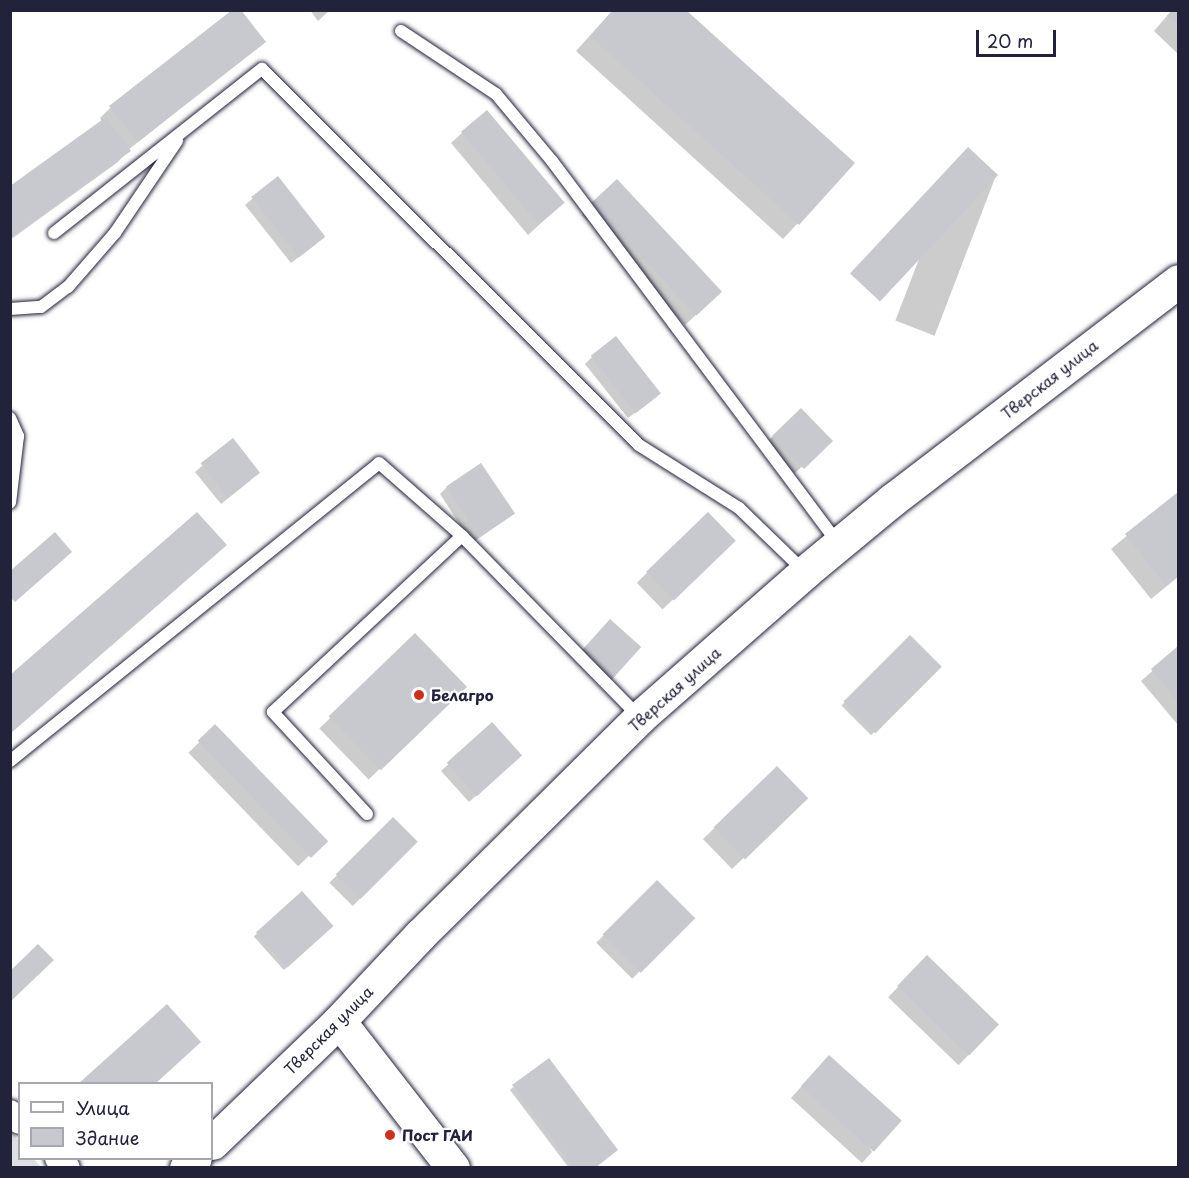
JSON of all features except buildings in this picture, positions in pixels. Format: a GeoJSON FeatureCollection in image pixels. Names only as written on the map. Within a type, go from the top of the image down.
{"type":"FeatureCollection","features":[{"type":"Feature","properties":{"kind":"main road","name":"Тверская улица"},"geometry":{"type":"LineString","coordinates":[[213,1142],[339,1020],[420,935],[639,718],[838,543],[1179,281]]}},
{"type":"Feature","properties":{"kind":"main road"},"geometry":{"type":"LineString","coordinates":[[339,1020],[453,1167]]}},
{"type":"Feature","properties":{"kind":"lane"},"geometry":{"type":"LineString","coordinates":[[401,31],[496,94],[552,161],[838,543]]}},
{"type":"Feature","properties":{"kind":"lane"},"geometry":{"type":"LineString","coordinates":[[54,233],[262,69],[639,445],[739,508],[805,572]]}},
{"type":"Feature","properties":{"kind":"lane"},"geometry":{"type":"LineString","coordinates":[[10,309],[41,307],[68,287],[115,233],[185,130]]}},
{"type":"Feature","properties":{"kind":"lane"},"geometry":{"type":"LineString","coordinates":[[10,418],[18,436],[10,503]]}},
{"type":"Feature","properties":{"kind":"lane"},"geometry":{"type":"LineString","coordinates":[[10,761],[379,463],[462,536],[639,718]]}},
{"type":"Feature","properties":{"kind":"lane"},"geometry":{"type":"LineString","coordinates":[[367,814],[273,712],[462,536]]}},
{"type":"Feature","properties":{"kind":"shaded area"},"geometry":{"type":"Polygon","coordinates":[[[10,1129],[18,1140],[18,1160],[35,1160],[41,1167],[11,1167],[10,1129]]]}},
{"type":"Feature","properties":{"kind":"place","name":"Белагро"},"geometry":{"type":"Point","coordinates":[419,695]}},
{"type":"Feature","properties":{"kind":"place","name":"Пост ГАИ"},"geometry":{"type":"Point","coordinates":[390,1135]}}]}
